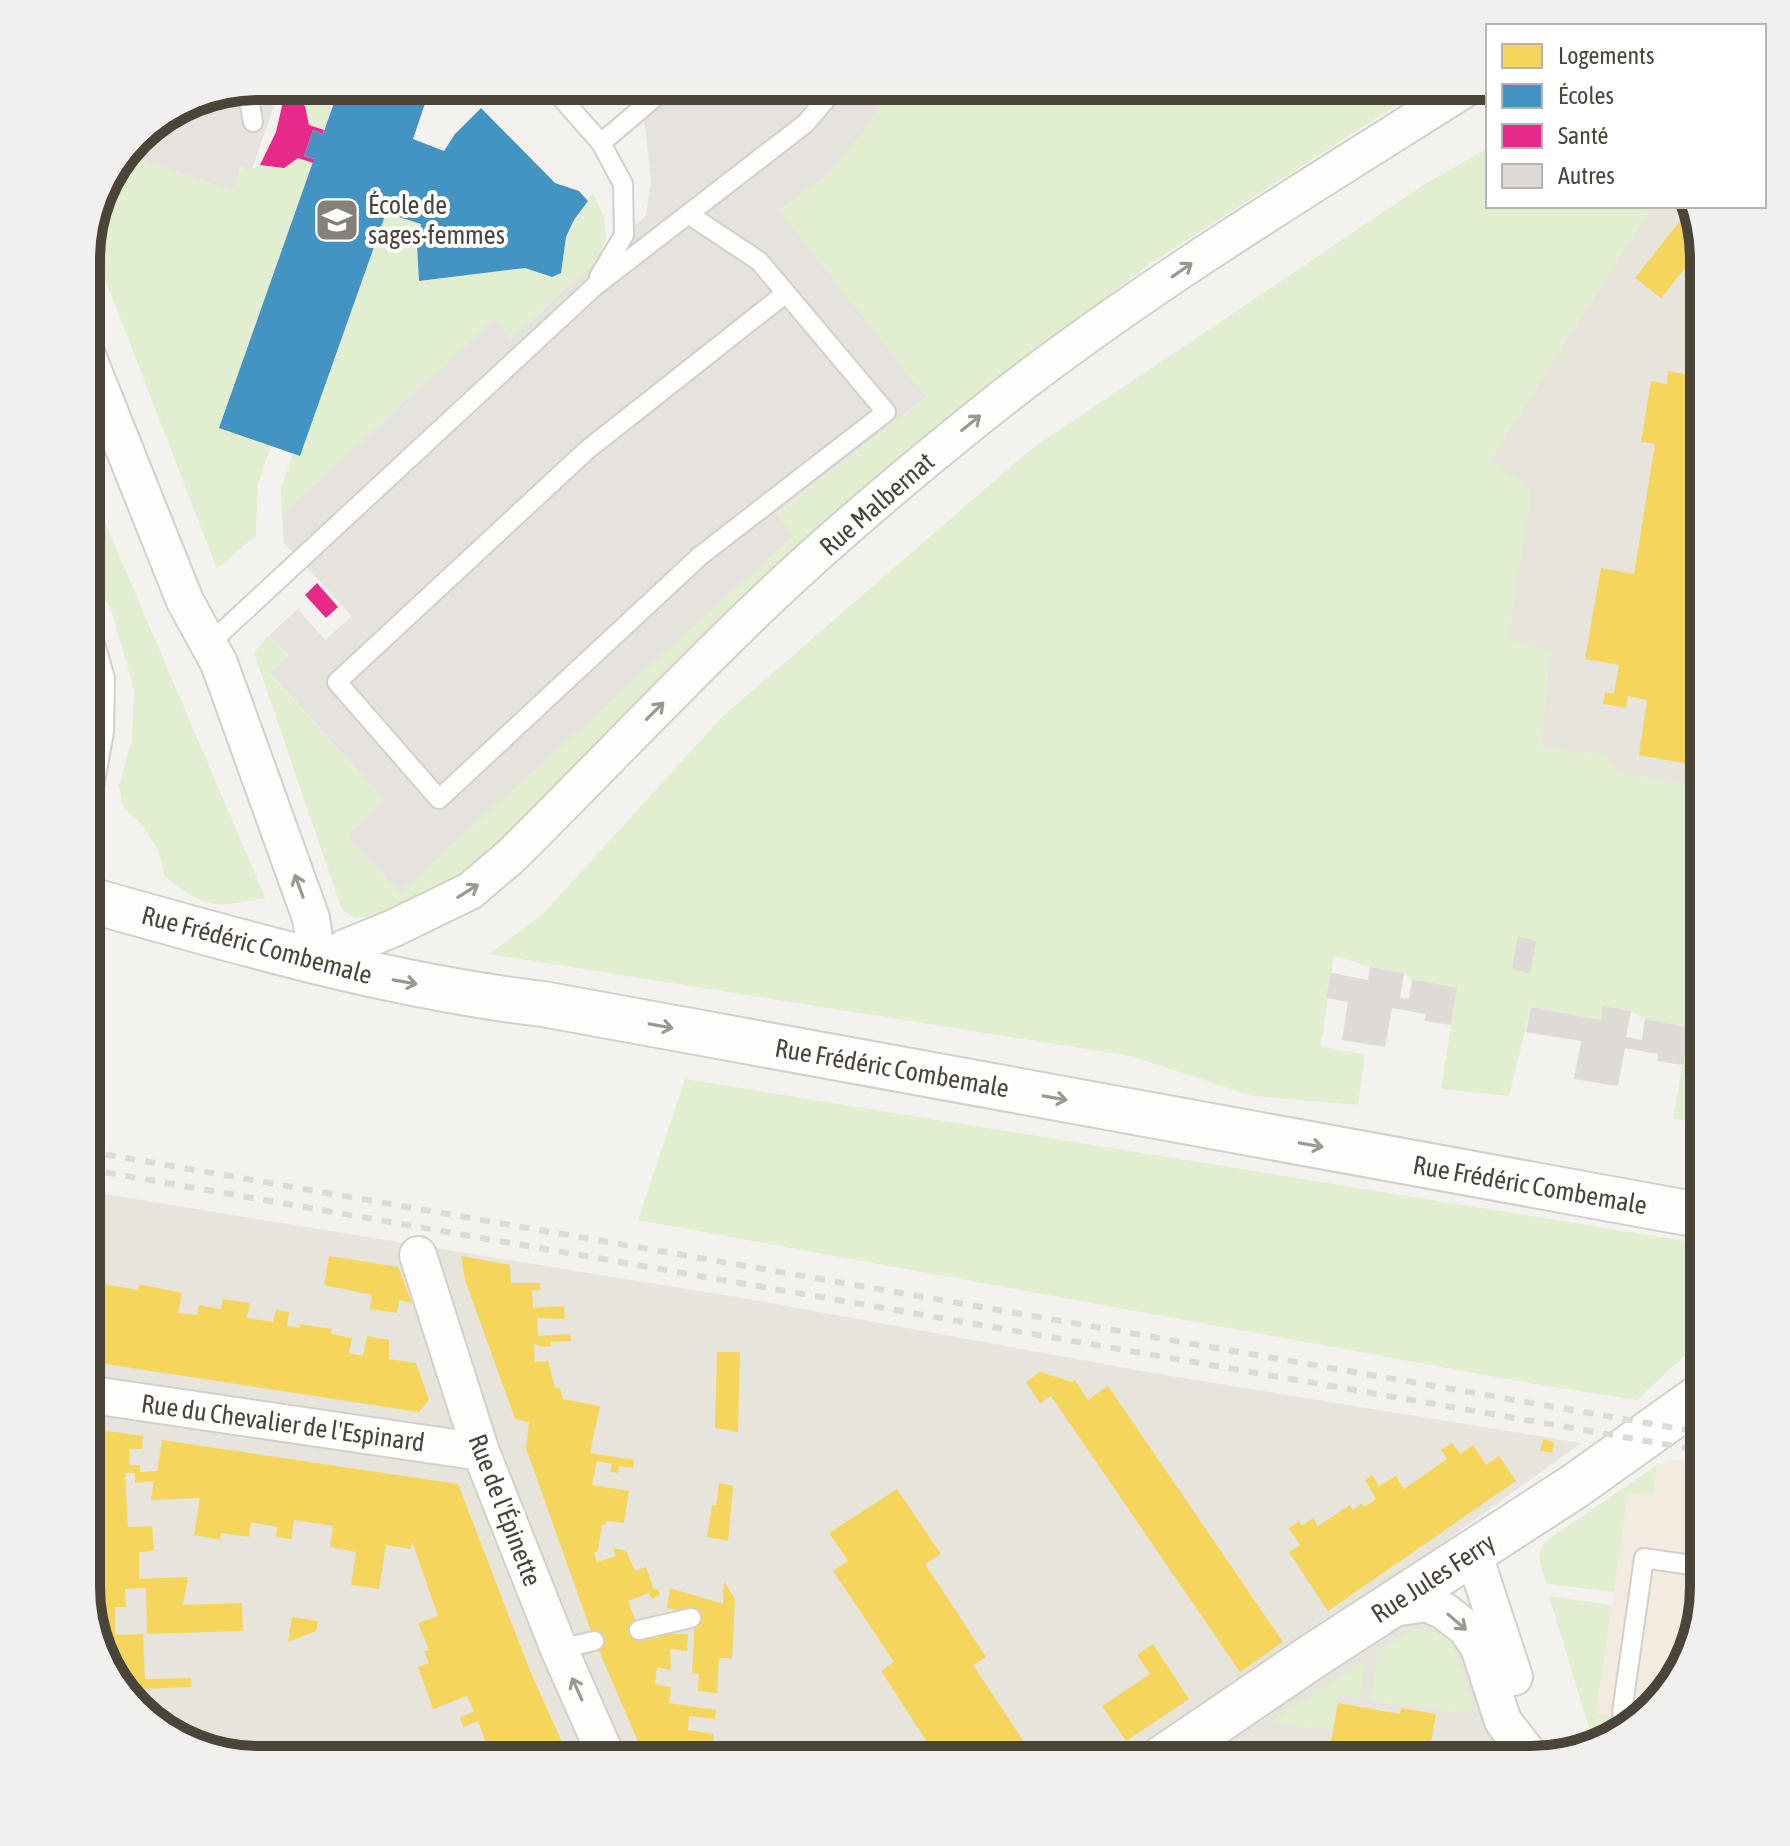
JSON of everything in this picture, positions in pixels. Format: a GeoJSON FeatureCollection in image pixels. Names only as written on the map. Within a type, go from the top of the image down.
{"type":"FeatureCollection","features":[{"type":"Feature","properties":{"kind":"street","name":"Rue Malbernat"},"geometry":{"type":"LineString","coordinates":[[319,963],[470,891],[510,857],[752,614],[859,517],[978,418],[1193,263],[1447,100]]}},
{"type":"Feature","properties":{"kind":"street"},"geometry":{"type":"LineString","coordinates":[[100,388],[185,601],[210,643],[311,918],[319,963]]}},
{"type":"Feature","properties":{"kind":"street","name":"Rue Frédéric Combemale"},"geometry":{"type":"LineString","coordinates":[[100,903],[319,963],[484,998],[543,1004],[1690,1213]]}},
{"type":"Feature","properties":{"kind":"street","name":"Rue de l'Épinette"},"geometry":{"type":"LineString","coordinates":[[418,1255],[481,1452],[559,1649],[602,1746]]}},
{"type":"Feature","properties":{"kind":"street","name":"Rue du Chevalier de l'Espinard"},"geometry":{"type":"LineString","coordinates":[[100,1396],[481,1452]]}},
{"type":"Feature","properties":{"kind":"street","name":"Rue Jules Ferry"},"geometry":{"type":"LineString","coordinates":[[1181,1746],[1575,1486],[1690,1404]]}},
{"type":"Feature","properties":{"kind":"street"},"geometry":{"type":"LineString","coordinates":[[1473,1552],[1539,1746]]}},
{"type":"Feature","properties":{"kind":"street"},"geometry":{"type":"LineString","coordinates":[[1386,1609],[1427,1603],[1444,1611],[1466,1628],[1479,1647],[1503,1721],[1522,1746]]}},
{"type":"Feature","properties":{"kind":"lane"},"geometry":{"type":"LineString","coordinates":[[249,100],[253,122]]}},
{"type":"Feature","properties":{"kind":"lane"},"geometry":{"type":"LineString","coordinates":[[563,100],[601,143],[623,184],[624,235],[594,287]]}},
{"type":"Feature","properties":{"kind":"lane"},"geometry":{"type":"LineString","coordinates":[[601,143],[652,100]]}},
{"type":"Feature","properties":{"kind":"lane"},"geometry":{"type":"LineString","coordinates":[[210,643],[594,287],[806,123],[825,100]]}},
{"type":"Feature","properties":{"kind":"lane"},"geometry":{"type":"LineString","coordinates":[[688,214],[759,261],[786,293],[886,412],[700,556],[439,799],[337,682],[587,450],[786,293]]}},
{"type":"Feature","properties":{"kind":"lane"},"geometry":{"type":"LineString","coordinates":[[100,661],[105,692],[100,754]]}},
{"type":"Feature","properties":{"kind":"lane"},"geometry":{"type":"LineString","coordinates":[[1628,1713],[1622,1712],[1644,1558],[1690,1565]]}},
{"type":"Feature","properties":{"kind":"lane"},"geometry":{"type":"LineString","coordinates":[[639,1630],[691,1618]]}},
{"type":"Feature","properties":{"kind":"lane"},"geometry":{"type":"LineString","coordinates":[[559,1649],[594,1641]]}},
{"type":"Feature","properties":{"kind":"shaded area"},"geometry":{"type":"Polygon","coordinates":[[[249,100],[276,100],[252,169],[241,167],[233,191],[136,159],[154,139],[179,121],[208,108],[249,100]]]}},
{"type":"Feature","properties":{"kind":"shaded area"},"geometry":{"type":"Polygon","coordinates":[[[635,100],[884,100],[864,132],[824,177],[779,210],[926,397],[776,514],[793,536],[400,892],[347,836],[384,800],[270,673],[289,656],[269,635],[298,609],[325,640],[352,616],[284,543],[282,515],[494,319],[511,339],[646,215],[651,182],[645,126],[635,100]]]}},
{"type":"Feature","properties":{"kind":"shaded area"},"geometry":{"type":"Polygon","coordinates":[[[1651,208],[1682,208],[1690,249],[1690,786],[1617,773],[1607,756],[1541,747],[1550,651],[1507,639],[1531,492],[1490,460],[1651,208]]]}},
{"type":"Feature","properties":{"kind":"shaded area"},"geometry":{"type":"Polygon","coordinates":[[[100,1193],[748,1299],[1153,1373],[1581,1443],[1440,1545],[1504,1746],[249,1746],[218,1741],[179,1725],[139,1692],[116,1657],[103,1618],[100,1587],[100,1193]]]}},
{"type":"Feature","properties":{"kind":"shaded area"},"geometry":{"type":"Polygon","coordinates":[[[1675,1460],[1690,1463],[1690,1587],[1685,1628],[1674,1657],[1657,1684],[1636,1707],[1594,1733],[1628,1492],[1653,1495],[1657,1465],[1675,1460]]]}},
{"type":"Feature","properties":{"kind":"green space"},"geometry":{"type":"Polygon","coordinates":[[[296,100],[335,100],[324,130],[309,125],[305,106],[296,100]]]}},
{"type":"Feature","properties":{"kind":"green space"},"geometry":{"type":"Polygon","coordinates":[[[884,100],[1404,100],[1148,265],[948,420],[522,830],[440,888],[369,917],[355,918],[342,910],[254,653],[269,635],[289,657],[270,674],[384,800],[792,536],[776,515],[926,397],[779,210],[824,177],[864,132],[884,100]]]}},
{"type":"Feature","properties":{"kind":"green space"},"geometry":{"type":"Polygon","coordinates":[[[1486,149],[1486,208],[1651,208],[1490,460],[1532,491],[1507,638],[1550,651],[1541,747],[1607,756],[1617,773],[1690,786],[1690,1121],[1673,1119],[1689,1028],[1604,1006],[1601,1020],[1531,1007],[1509,1096],[1441,1089],[1457,988],[1412,979],[1404,973],[1370,967],[1334,955],[1321,1046],[1365,1055],[1358,1105],[1253,1096],[1130,1056],[489,954],[542,915],[722,717],[1030,450],[1425,184],[1486,149]]]}},
{"type":"Feature","properties":{"kind":"green space"},"geometry":{"type":"Polygon","coordinates":[[[298,158],[313,163],[219,428],[271,446],[258,484],[256,535],[217,569],[100,266],[101,238],[112,198],[136,159],[232,191],[242,167],[252,169],[260,165],[283,168],[298,158]]]}},
{"type":"Feature","properties":{"kind":"green space"},"geometry":{"type":"Polygon","coordinates":[[[593,192],[605,220],[606,239],[599,258],[511,339],[494,319],[282,515],[281,488],[293,454],[300,456],[386,213],[421,224],[417,245],[419,281],[525,268],[552,277],[561,273],[567,238],[593,192]]]}},
{"type":"Feature","properties":{"kind":"green space"},"geometry":{"type":"Polygon","coordinates":[[[104,520],[265,898],[222,904],[192,895],[165,877],[158,850],[142,825],[123,807],[119,786],[132,739],[134,689],[112,612],[100,589],[100,521],[104,520]]]}},
{"type":"Feature","properties":{"kind":"green space"},"geometry":{"type":"Polygon","coordinates":[[[685,1079],[1690,1242],[1690,1350],[1637,1400],[1540,1385],[638,1220],[685,1079]]]}},
{"type":"Feature","properties":{"kind":"green space"},"geometry":{"type":"Polygon","coordinates":[[[1657,1465],[1653,1496],[1628,1492],[1614,1592],[1547,1584],[1540,1556],[1546,1541],[1657,1465]]]}},
{"type":"Feature","properties":{"kind":"green space"},"geometry":{"type":"Polygon","coordinates":[[[1549,1596],[1612,1605],[1596,1714],[1621,1718],[1594,1733],[1590,1731],[1549,1596]]]}},
{"type":"Feature","properties":{"kind":"green space"},"geometry":{"type":"Polygon","coordinates":[[[1412,1629],[1442,1633],[1452,1642],[1474,1704],[1469,1713],[1372,1701],[1377,1653],[1412,1629]]]}},
{"type":"Feature","properties":{"kind":"green space"},"geometry":{"type":"Polygon","coordinates":[[[1364,1662],[1360,1698],[1338,1696],[1333,1730],[1270,1722],[1364,1662]]]}},
{"type":"Feature","properties":{"kind":"building: Logements"},"geometry":{"type":"Polygon","coordinates":[[[1684,216],[1690,262],[1661,298],[1635,278],[1684,216]]]}},
{"type":"Feature","properties":{"kind":"building: Logements"},"geometry":{"type":"Polygon","coordinates":[[[1668,371],[1690,375],[1690,764],[1639,755],[1647,700],[1628,696],[1626,708],[1603,704],[1605,692],[1614,694],[1619,665],[1585,659],[1601,568],[1634,574],[1655,444],[1641,442],[1651,381],[1667,384],[1668,371]]]}},
{"type":"Feature","properties":{"kind":"building: Logements"},"geometry":{"type":"Polygon","coordinates":[[[329,1256],[398,1267],[412,1303],[399,1300],[397,1313],[370,1309],[372,1295],[324,1285],[329,1256]]]}},
{"type":"Feature","properties":{"kind":"building: Logements"},"geometry":{"type":"Polygon","coordinates":[[[461,1256],[510,1265],[511,1283],[540,1283],[541,1290],[532,1290],[533,1308],[564,1306],[565,1319],[537,1318],[538,1336],[570,1334],[571,1341],[551,1342],[551,1346],[540,1347],[534,1343],[535,1362],[548,1361],[555,1388],[560,1388],[563,1399],[600,1406],[590,1453],[634,1460],[633,1468],[619,1466],[618,1473],[610,1472],[612,1464],[597,1461],[592,1485],[629,1491],[624,1523],[607,1521],[605,1525],[602,1524],[598,1551],[594,1553],[597,1562],[616,1556],[613,1548],[626,1551],[635,1571],[646,1567],[654,1590],[658,1589],[660,1595],[652,1599],[649,1593],[628,1601],[640,1633],[688,1634],[687,1651],[670,1649],[671,1670],[657,1667],[655,1684],[671,1687],[669,1703],[716,1710],[715,1719],[689,1716],[688,1730],[714,1734],[713,1746],[640,1746],[593,1637],[526,1448],[529,1422],[515,1419],[465,1280],[461,1256]]]}},
{"type":"Feature","properties":{"kind":"building: Logements"},"geometry":{"type":"Polygon","coordinates":[[[100,1283],[138,1290],[139,1284],[182,1293],[178,1313],[197,1315],[199,1305],[221,1309],[223,1299],[250,1303],[247,1318],[273,1322],[276,1310],[289,1312],[287,1326],[299,1328],[300,1324],[332,1329],[331,1334],[352,1338],[349,1353],[363,1356],[367,1336],[389,1340],[389,1359],[416,1363],[429,1400],[419,1412],[100,1363],[100,1283]]]}},
{"type":"Feature","properties":{"kind":"building: Logements"},"geometry":{"type":"Polygon","coordinates":[[[717,1352],[740,1352],[738,1432],[715,1428],[717,1352]]]}},
{"type":"Feature","properties":{"kind":"building: Logements"},"geometry":{"type":"Polygon","coordinates":[[[1040,1372],[1072,1382],[1075,1380],[1088,1400],[1108,1386],[1283,1642],[1240,1672],[1051,1396],[1040,1403],[1026,1382],[1040,1372]]]}},
{"type":"Feature","properties":{"kind":"building: Logements"},"geometry":{"type":"Polygon","coordinates":[[[100,1430],[143,1436],[142,1449],[129,1449],[130,1465],[140,1465],[140,1472],[157,1471],[162,1440],[458,1484],[530,1671],[564,1746],[487,1746],[478,1721],[463,1727],[460,1717],[474,1712],[467,1696],[433,1709],[418,1667],[429,1663],[424,1651],[429,1650],[418,1623],[438,1616],[412,1541],[411,1549],[386,1545],[379,1589],[351,1585],[356,1552],[330,1547],[333,1526],[294,1520],[291,1539],[276,1537],[277,1527],[251,1522],[249,1537],[221,1533],[220,1540],[194,1535],[200,1498],[151,1500],[154,1481],[135,1483],[135,1473],[125,1473],[128,1527],[152,1526],[154,1551],[139,1552],[139,1579],[188,1577],[183,1605],[242,1603],[243,1631],[147,1634],[146,1588],[125,1589],[126,1607],[115,1607],[115,1635],[143,1634],[145,1679],[191,1678],[191,1687],[139,1689],[139,1692],[116,1657],[101,1608],[100,1430]]]}},
{"type":"Feature","properties":{"kind":"building: Logements"},"geometry":{"type":"Polygon","coordinates":[[[1543,1439],[1554,1442],[1552,1453],[1540,1451],[1543,1439]]]}},
{"type":"Feature","properties":{"kind":"building: Logements"},"geometry":{"type":"Polygon","coordinates":[[[1452,1443],[1460,1454],[1473,1445],[1486,1465],[1499,1456],[1516,1481],[1328,1611],[1289,1552],[1300,1545],[1289,1528],[1299,1521],[1302,1526],[1313,1518],[1318,1526],[1350,1505],[1353,1510],[1361,1504],[1364,1507],[1376,1499],[1365,1480],[1372,1475],[1379,1486],[1396,1476],[1404,1489],[1447,1459],[1441,1450],[1452,1443]]]}},
{"type":"Feature","properties":{"kind":"building: Logements"},"geometry":{"type":"Polygon","coordinates":[[[719,1483],[733,1486],[728,1541],[707,1537],[719,1483]]]}},
{"type":"Feature","properties":{"kind":"building: Logements"},"geometry":{"type":"Polygon","coordinates":[[[897,1489],[941,1554],[925,1564],[986,1657],[973,1665],[1027,1746],[930,1746],[881,1671],[894,1662],[833,1571],[848,1561],[829,1533],[897,1489]]]}},
{"type":"Feature","properties":{"kind":"building: Logements"},"geometry":{"type":"Polygon","coordinates":[[[724,1581],[735,1600],[732,1658],[719,1658],[717,1693],[698,1691],[699,1674],[692,1673],[695,1615],[667,1608],[670,1588],[723,1604],[724,1581]]]}},
{"type":"Feature","properties":{"kind":"building: Logements"},"geometry":{"type":"Polygon","coordinates":[[[292,1617],[318,1621],[316,1631],[288,1642],[292,1617]]]}},
{"type":"Feature","properties":{"kind":"building: Logements"},"geometry":{"type":"Polygon","coordinates":[[[1153,1644],[1189,1699],[1126,1741],[1102,1706],[1150,1674],[1137,1655],[1153,1644]]]}},
{"type":"Feature","properties":{"kind":"building: Logements"},"geometry":{"type":"Polygon","coordinates":[[[1338,1703],[1400,1714],[1401,1708],[1436,1714],[1430,1746],[1330,1746],[1338,1703]]]}},
{"type":"Feature","properties":{"kind":"building: Écoles"},"geometry":{"type":"Polygon","coordinates":[[[335,100],[426,100],[413,139],[444,151],[455,134],[481,108],[555,183],[579,191],[588,201],[566,237],[561,273],[552,277],[525,268],[419,281],[417,245],[421,224],[386,213],[300,456],[219,428],[314,159],[304,156],[313,130],[323,134],[335,100]]]}},
{"type":"Feature","properties":{"kind":"building: Santé"},"geometry":{"type":"Polygon","coordinates":[[[283,100],[296,100],[305,106],[309,125],[324,130],[323,134],[313,130],[304,156],[314,159],[313,163],[298,158],[284,168],[260,165],[276,132],[283,100]]]}},
{"type":"Feature","properties":{"kind":"building: Santé"},"geometry":{"type":"Polygon","coordinates":[[[317,583],[338,607],[326,618],[305,595],[317,583]]]}},
{"type":"Feature","properties":{"kind":"building: Autres"},"geometry":{"type":"Polygon","coordinates":[[[1518,936],[1536,941],[1530,973],[1512,969],[1518,936]]]}},
{"type":"Feature","properties":{"kind":"building: Autres"},"geometry":{"type":"Polygon","coordinates":[[[1370,967],[1404,973],[1400,998],[1409,999],[1412,979],[1457,988],[1451,1025],[1424,1021],[1426,1014],[1392,1008],[1385,1047],[1342,1040],[1348,1002],[1326,998],[1331,973],[1368,980],[1370,967]]]}},
{"type":"Feature","properties":{"kind":"building: Autres"},"geometry":{"type":"Polygon","coordinates":[[[1603,1006],[1631,1011],[1626,1037],[1642,1040],[1645,1019],[1690,1028],[1683,1065],[1657,1061],[1658,1054],[1625,1048],[1618,1086],[1574,1079],[1581,1041],[1526,1032],[1531,1007],[1601,1020],[1603,1006]]]}},
{"type":"Feature","properties":{"kind":"railway"},"geometry":{"type":"LineString","coordinates":[[100,1153],[1690,1431]]}},
{"type":"Feature","properties":{"kind":"railway"},"geometry":{"type":"LineString","coordinates":[[100,1171],[1690,1449]]}},
{"type":"Feature","properties":{"kind":"place","name":"École de sages-femmes"},"geometry":{"type":"Point","coordinates":[337,220]}}]}
